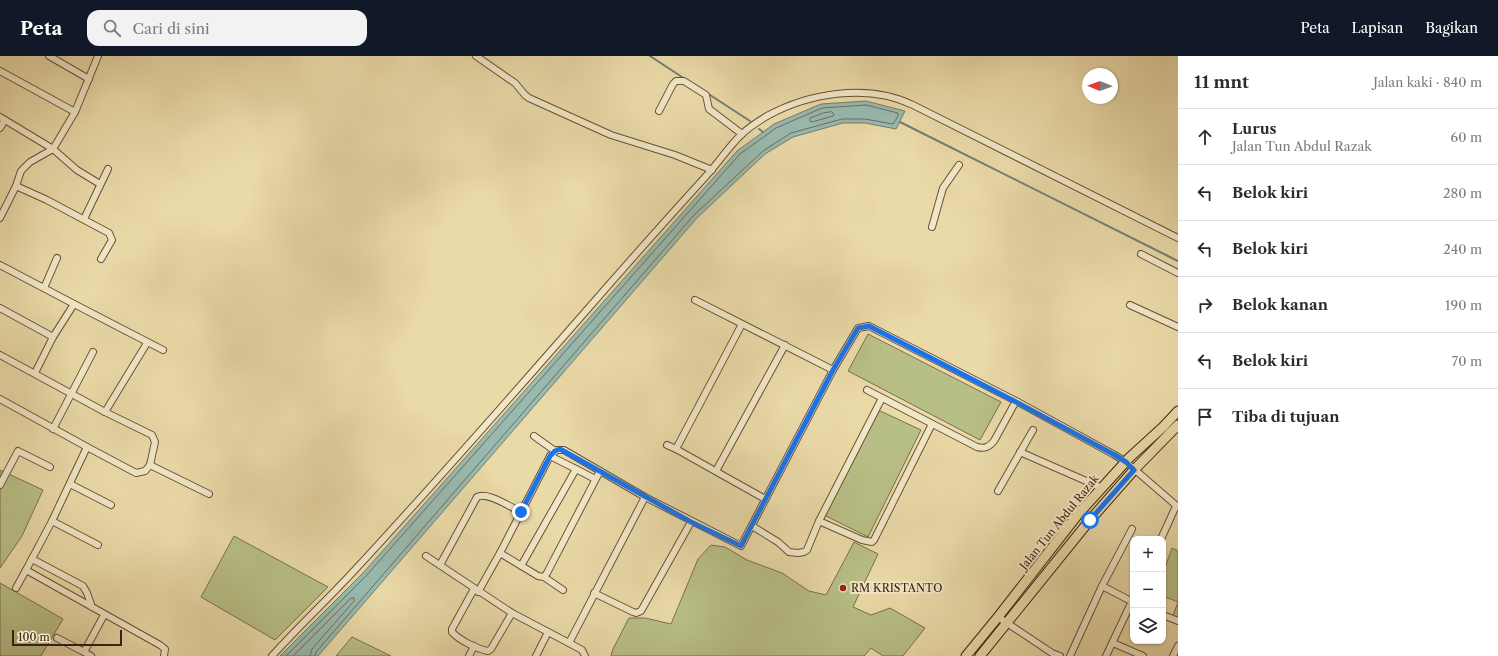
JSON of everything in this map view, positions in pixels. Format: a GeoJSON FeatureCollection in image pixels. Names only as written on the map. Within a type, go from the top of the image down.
{"type":"FeatureCollection","features":[{"type":"Feature","properties":{"kind":"main road","name":"Jalan Tun Abdul Razak"},"geometry":{"type":"LineString","coordinates":[[966,656],[998,618],[1079,513],[1126,462],[1178,411]]}},
{"type":"Feature","properties":{"kind":"main road","name":"Jalan Tun Abdul Razak"},"geometry":{"type":"LineString","coordinates":[[980,656],[1090,520],[1134,470],[1178,425]]}},
{"type":"Feature","properties":{"kind":"street"},"geometry":{"type":"LineString","coordinates":[[49,56],[89,79]]}},
{"type":"Feature","properties":{"kind":"street"},"geometry":{"type":"LineString","coordinates":[[0,218],[16,186],[21,171],[30,162],[53,149],[75,112],[98,56]]}},
{"type":"Feature","properties":{"kind":"street"},"geometry":{"type":"LineString","coordinates":[[476,56],[515,83],[529,98],[611,135],[675,155],[712,170]]}},
{"type":"Feature","properties":{"kind":"street"},"geometry":{"type":"LineString","coordinates":[[0,71],[75,112]]}},
{"type":"Feature","properties":{"kind":"street"},"geometry":{"type":"LineString","coordinates":[[659,111],[672,84],[676,81],[684,81],[706,95],[709,109],[742,134]]}},
{"type":"Feature","properties":{"kind":"street"},"geometry":{"type":"LineString","coordinates":[[272,656],[352,574],[651,236],[712,170],[742,134],[778,111],[821,97],[855,92],[882,94],[906,101],[1178,238]]}},
{"type":"Feature","properties":{"kind":"street"},"geometry":{"type":"LineString","coordinates":[[0,128],[3,118],[53,149],[77,170],[100,184]]}},
{"type":"Feature","properties":{"kind":"street"},"geometry":{"type":"LineString","coordinates":[[932,227],[943,188],[959,164]]}},
{"type":"Feature","properties":{"kind":"street"},"geometry":{"type":"LineString","coordinates":[[84,219],[108,169]]}},
{"type":"Feature","properties":{"kind":"street"},"geometry":{"type":"LineString","coordinates":[[16,186],[84,219],[109,233],[112,240],[101,259]]}},
{"type":"Feature","properties":{"kind":"street"},"geometry":{"type":"LineString","coordinates":[[1141,254],[1178,273]]}},
{"type":"Feature","properties":{"kind":"street"},"geometry":{"type":"LineString","coordinates":[[44,288],[57,258]]}},
{"type":"Feature","properties":{"kind":"street"},"geometry":{"type":"LineString","coordinates":[[0,264],[147,343],[163,350]]}},
{"type":"Feature","properties":{"kind":"street"},"geometry":{"type":"LineString","coordinates":[[695,300],[833,370]]}},
{"type":"Feature","properties":{"kind":"street"},"geometry":{"type":"LineString","coordinates":[[35,374],[53,338],[74,304]]}},
{"type":"Feature","properties":{"kind":"street"},"geometry":{"type":"LineString","coordinates":[[1130,305],[1178,327]]}},
{"type":"Feature","properties":{"kind":"street"},"geometry":{"type":"LineString","coordinates":[[0,308],[53,338]]}},
{"type":"Feature","properties":{"kind":"street"},"geometry":{"type":"LineString","coordinates":[[676,449],[742,324]]}},
{"type":"Feature","properties":{"kind":"street"},"geometry":{"type":"LineString","coordinates":[[512,613],[491,649],[485,651],[452,632],[500,554],[552,453],[560,449],[564,450],[691,522],[741,546],[833,370],[858,328],[869,326],[1016,402],[1126,462],[1177,506],[1162,536]]}},
{"type":"Feature","properties":{"kind":"street"},"geometry":{"type":"LineString","coordinates":[[105,412],[147,343]]}},
{"type":"Feature","properties":{"kind":"street"},"geometry":{"type":"LineString","coordinates":[[716,471],[785,345]]}},
{"type":"Feature","properties":{"kind":"street"},"geometry":{"type":"LineString","coordinates":[[53,429],[93,352]]}},
{"type":"Feature","properties":{"kind":"street"},"geometry":{"type":"LineString","coordinates":[[0,355],[154,437],[156,442],[150,465],[145,471],[136,473],[0,399]]}},
{"type":"Feature","properties":{"kind":"street"},"geometry":{"type":"LineString","coordinates":[[867,390],[977,447],[986,448],[994,441],[1016,402]]}},
{"type":"Feature","properties":{"kind":"street"},"geometry":{"type":"LineString","coordinates":[[752,526],[778,542],[789,552],[798,553],[807,550],[819,521],[882,398]]}},
{"type":"Feature","properties":{"kind":"street"},"geometry":{"type":"LineString","coordinates":[[819,521],[862,540],[872,542],[932,424]]}},
{"type":"Feature","properties":{"kind":"street"},"geometry":{"type":"LineString","coordinates":[[998,492],[1033,430]]}},
{"type":"Feature","properties":{"kind":"street"},"geometry":{"type":"LineString","coordinates":[[534,436],[552,453],[576,469],[595,479]]}},
{"type":"Feature","properties":{"kind":"street"},"geometry":{"type":"LineString","coordinates":[[667,445],[766,499]]}},
{"type":"Feature","properties":{"kind":"street"},"geometry":{"type":"LineString","coordinates":[[16,588],[52,520],[87,447]]}},
{"type":"Feature","properties":{"kind":"street"},"geometry":{"type":"LineString","coordinates":[[0,485],[18,451],[50,468]]}},
{"type":"Feature","properties":{"kind":"street"},"geometry":{"type":"LineString","coordinates":[[1020,452],[1102,488]]}},
{"type":"Feature","properties":{"kind":"street"},"geometry":{"type":"LineString","coordinates":[[150,465],[209,494]]}},
{"type":"Feature","properties":{"kind":"street"},"geometry":{"type":"LineString","coordinates":[[521,566],[576,469]]}},
{"type":"Feature","properties":{"kind":"street"},"geometry":{"type":"LineString","coordinates":[[544,577],[600,471]]}},
{"type":"Feature","properties":{"kind":"street"},"geometry":{"type":"LineString","coordinates":[[70,484],[111,505]]}},
{"type":"Feature","properties":{"kind":"street"},"geometry":{"type":"LineString","coordinates":[[440,565],[477,497],[482,495],[490,497],[521,512]]}},
{"type":"Feature","properties":{"kind":"street"},"geometry":{"type":"LineString","coordinates":[[569,643],[645,497]]}},
{"type":"Feature","properties":{"kind":"street"},"geometry":{"type":"LineString","coordinates":[[52,520],[98,545]]}},
{"type":"Feature","properties":{"kind":"street"},"geometry":{"type":"LineString","coordinates":[[594,593],[633,612],[636,613],[641,611],[691,522]]}},
{"type":"Feature","properties":{"kind":"street"},"geometry":{"type":"LineString","coordinates":[[1070,656],[1102,586],[1132,529]]}},
{"type":"Feature","properties":{"kind":"street"},"geometry":{"type":"LineString","coordinates":[[500,554],[538,576],[544,577],[563,590]]}},
{"type":"Feature","properties":{"kind":"street"},"geometry":{"type":"LineString","coordinates":[[426,556],[476,591],[512,613],[582,650],[585,656]]}},
{"type":"Feature","properties":{"kind":"street"},"geometry":{"type":"LineString","coordinates":[[32,559],[83,586],[87,592],[92,607]]}},
{"type":"Feature","properties":{"kind":"street"},"geometry":{"type":"LineString","coordinates":[[26,570],[104,615],[162,646],[165,649],[164,656]]}},
{"type":"Feature","properties":{"kind":"street"},"geometry":{"type":"LineString","coordinates":[[1102,586],[1130,600]]}},
{"type":"Feature","properties":{"kind":"street"},"geometry":{"type":"LineString","coordinates":[[1106,656],[1130,607]]}},
{"type":"Feature","properties":{"kind":"street"},"geometry":{"type":"LineString","coordinates":[[74,656],[81,651],[104,615]]}},
{"type":"Feature","properties":{"kind":"street"},"geometry":{"type":"LineString","coordinates":[[1166,616],[1178,621]]}},
{"type":"Feature","properties":{"kind":"street"},"geometry":{"type":"LineString","coordinates":[[998,618],[1008,623],[1051,654],[1060,656]]}},
{"type":"Feature","properties":{"kind":"street"},"geometry":{"type":"LineString","coordinates":[[536,656],[548,632]]}},
{"type":"Feature","properties":{"kind":"street"},"geometry":{"type":"LineString","coordinates":[[57,638],[91,656]]}},
{"type":"Feature","properties":{"kind":"street"},"geometry":{"type":"LineString","coordinates":[[1113,643],[1143,656]]}},
{"type":"Feature","properties":{"kind":"street"},"geometry":{"type":"LineString","coordinates":[[469,656],[474,646]]}},
{"type":"Feature","properties":{"kind":"street"},"geometry":{"type":"LineString","coordinates":[[1174,656],[1178,646]]}},
{"type":"Feature","properties":{"kind":"green space"},"geometry":{"type":"Polygon","coordinates":[[[868,334],[1001,402],[980,440],[848,371],[868,334]]]}},
{"type":"Feature","properties":{"kind":"green space"},"geometry":{"type":"Polygon","coordinates":[[[876,409],[921,430],[868,537],[822,514],[876,409]]]}},
{"type":"Feature","properties":{"kind":"green space"},"geometry":{"type":"Polygon","coordinates":[[[0,470],[43,490],[22,536],[0,568],[0,470]]]}},
{"type":"Feature","properties":{"kind":"green space"},"geometry":{"type":"Polygon","coordinates":[[[234,536],[328,587],[275,640],[201,597],[234,536]]]}},
{"type":"Feature","properties":{"kind":"green space"},"geometry":{"type":"Polygon","coordinates":[[[854,542],[878,554],[853,607],[871,615],[890,608],[925,628],[903,656],[883,656],[871,648],[864,656],[611,656],[629,618],[645,618],[671,624],[698,559],[711,545],[725,547],[747,560],[782,573],[809,591],[826,595],[854,542]]]}},
{"type":"Feature","properties":{"kind":"green space"},"geometry":{"type":"Polygon","coordinates":[[[1172,548],[1178,551],[1178,602],[1166,597],[1166,565],[1172,548]]]}},
{"type":"Feature","properties":{"kind":"green space"},"geometry":{"type":"Polygon","coordinates":[[[0,583],[63,619],[41,656],[0,656],[0,583]]]}},
{"type":"Feature","properties":{"kind":"green space"},"geometry":{"type":"Polygon","coordinates":[[[1178,602],[1178,620],[1172,618],[1178,602]]]}},
{"type":"Feature","properties":{"kind":"green space"},"geometry":{"type":"Polygon","coordinates":[[[352,637],[391,656],[336,656],[352,637]]]}},
{"type":"Feature","properties":{"kind":"water"},"geometry":{"type":"Polygon","coordinates":[[[866,101],[905,111],[896,129],[865,123],[843,123],[793,137],[765,154],[697,218],[318,656],[280,656],[363,573],[737,151],[774,124],[821,104],[866,101]]]}},
{"type":"Feature","properties":{"kind":"waterway"},"geometry":{"type":"LineString","coordinates":[[650,56],[685,79]]}},
{"type":"Feature","properties":{"kind":"waterway"},"geometry":{"type":"LineString","coordinates":[[707,93],[750,121]]}},
{"type":"Feature","properties":{"kind":"waterway"},"geometry":{"type":"LineString","coordinates":[[900,122],[1178,261]]}},
{"type":"Feature","properties":{"kind":"waterway"},"geometry":{"type":"LineString","coordinates":[[759,129],[763,132]]}},
{"type":"Feature","properties":{"kind":"place","name":"RM KRISTANTO"},"geometry":{"type":"Point","coordinates":[843,588]}},
{"type":"Feature","properties":{"kind":"route"},"geometry":{"type":"LineString","coordinates":[[521,512],[550,456],[553,452],[560,449],[691,522],[741,546],[851,338],[858,328],[869,326],[1016,402],[1126,462],[1134,470],[1090,520]]}}]}
